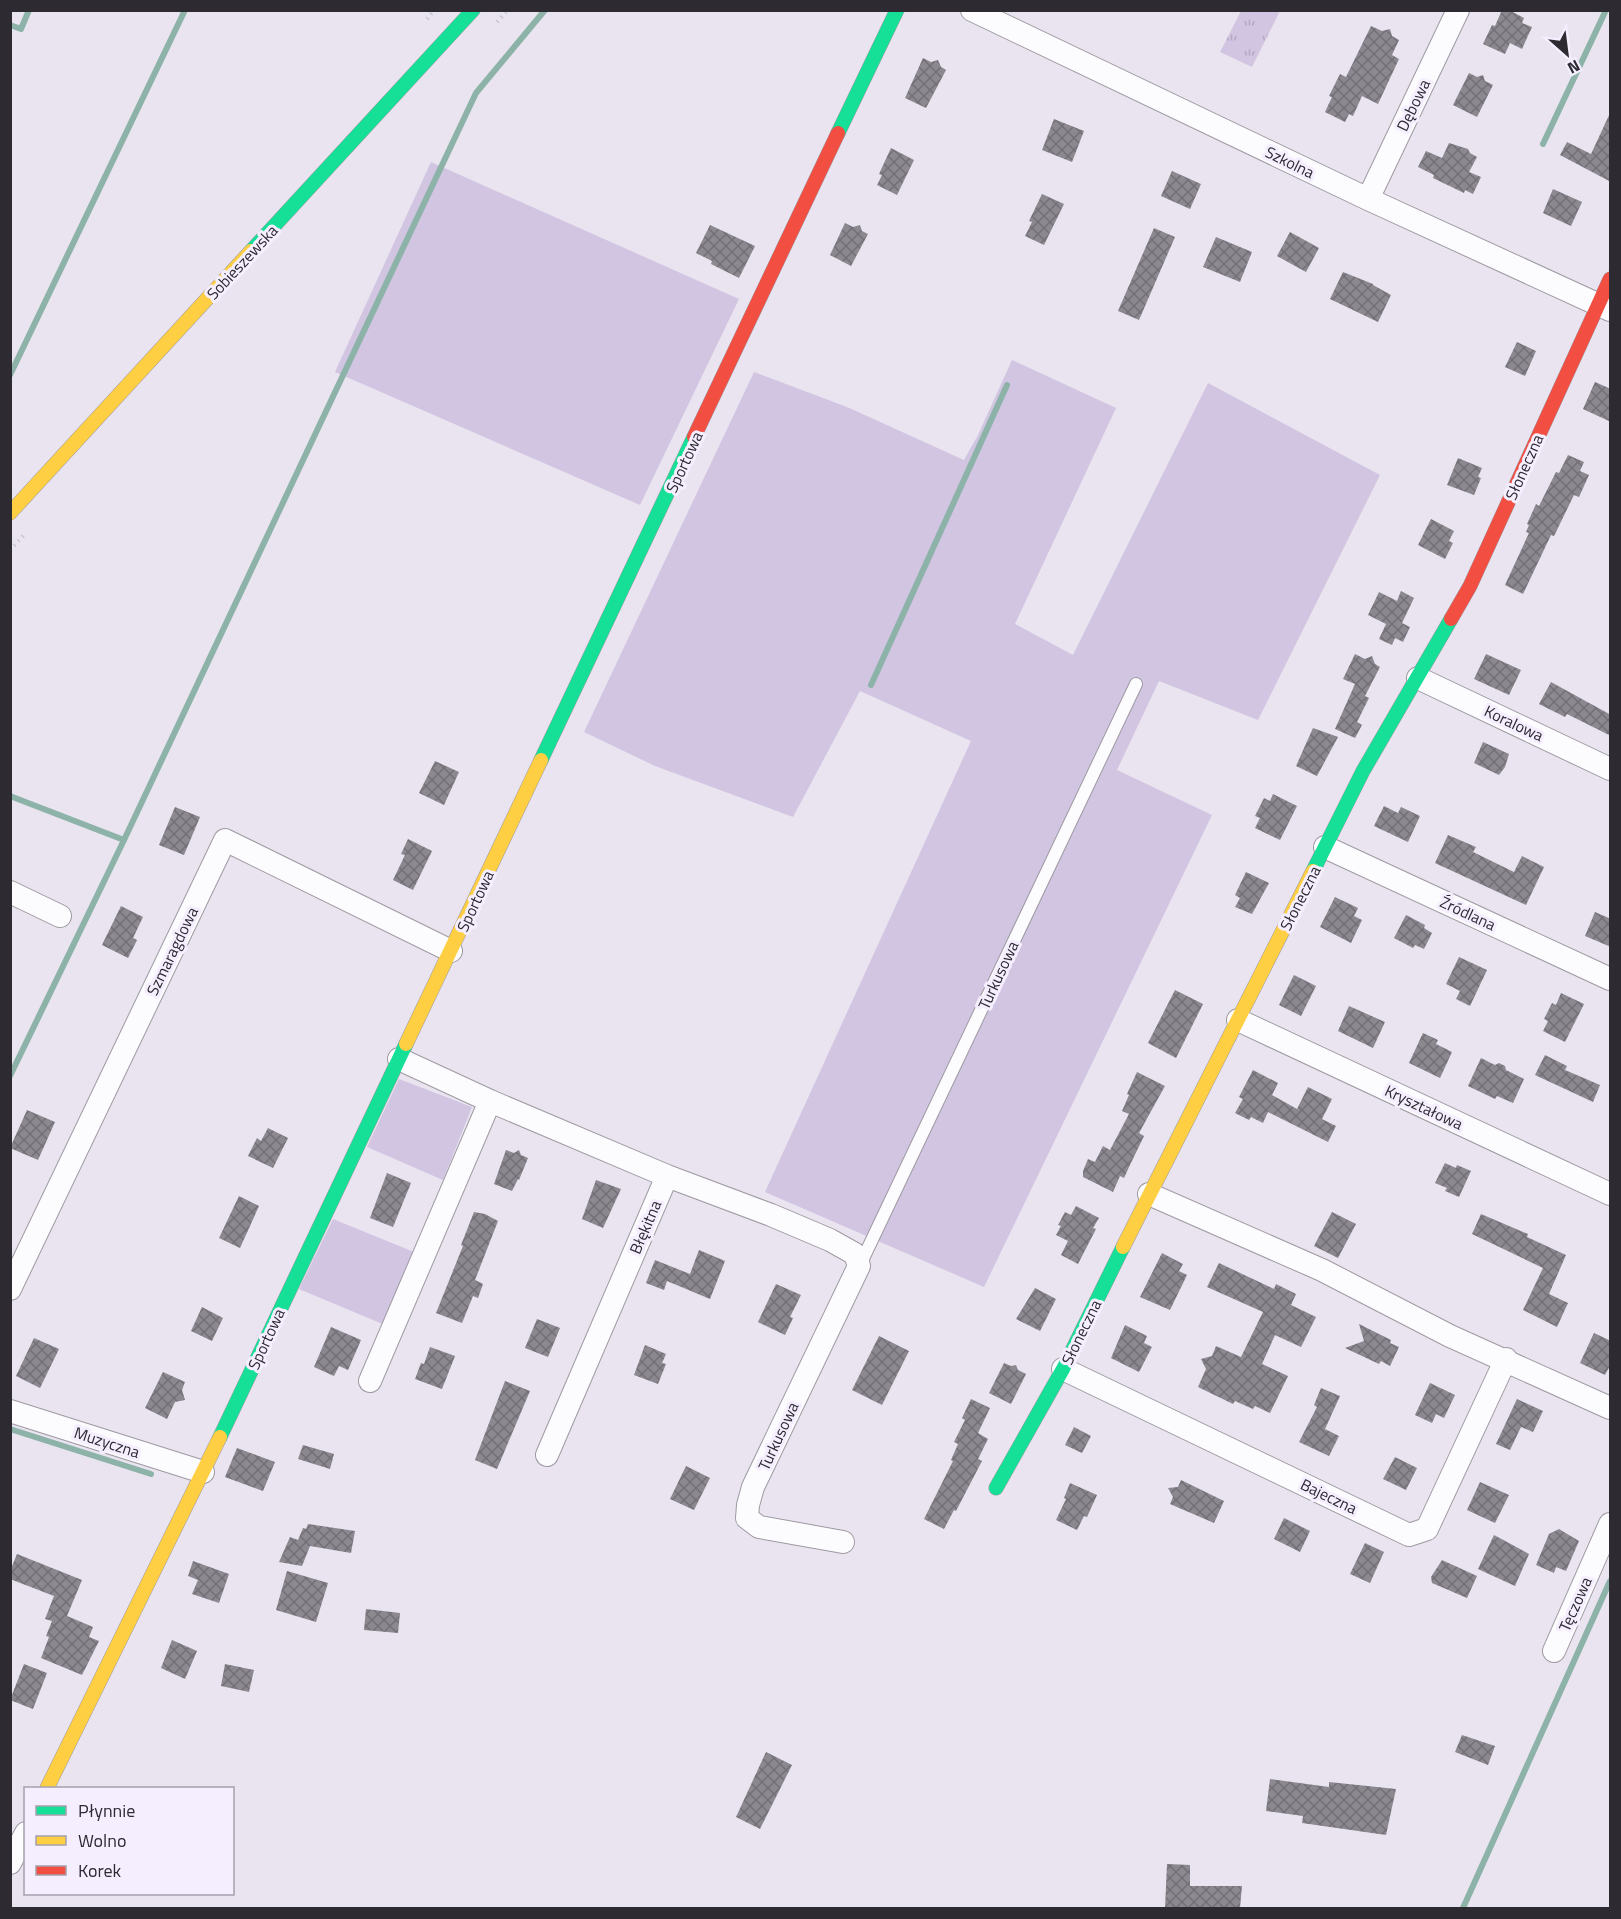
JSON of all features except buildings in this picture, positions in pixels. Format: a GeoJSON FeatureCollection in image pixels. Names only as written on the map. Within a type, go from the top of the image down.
{"type":"FeatureCollection","features":[{"type":"Feature","properties":{"kind":"street","name":"Sobieszewska"},"geometry":{"type":"LineString","coordinates":[[10,513],[473,10]]}},
{"type":"Feature","properties":{"kind":"street","name":"Sportowa"},"geometry":{"type":"LineString","coordinates":[[47,1787],[203,1472],[897,10]]}},
{"type":"Feature","properties":{"kind":"street","name":"Szkolna"},"geometry":{"type":"LineString","coordinates":[[972,10],[1368,200],[1604,308]]}},
{"type":"Feature","properties":{"kind":"street","name":"Dębowa"},"geometry":{"type":"LineString","coordinates":[[1368,200],[1458,10]]}},
{"type":"Feature","properties":{"kind":"street","name":"Słoneczna"},"geometry":{"type":"LineString","coordinates":[[996,1488],[1063,1369],[1363,771],[1470,586],[1604,308],[1611,279]]}},
{"type":"Feature","properties":{"kind":"street","name":"Koralowa"},"geometry":{"type":"LineString","coordinates":[[1418,678],[1611,769]]}},
{"type":"Feature","properties":{"kind":"street","name":"Szmaragdowa"},"geometry":{"type":"LineString","coordinates":[[10,1288],[225,840],[451,951]]}},
{"type":"Feature","properties":{"kind":"street","name":"Źródlana"},"geometry":{"type":"LineString","coordinates":[[1325,847],[1611,979]]}},
{"type":"Feature","properties":{"kind":"street"},"geometry":{"type":"LineString","coordinates":[[10,892],[60,916]]}},
{"type":"Feature","properties":{"kind":"street","name":"Kryształowa"},"geometry":{"type":"LineString","coordinates":[[1238,1020],[1611,1194]]}},
{"type":"Feature","properties":{"kind":"street"},"geometry":{"type":"LineString","coordinates":[[399,1059],[490,1101],[667,1176],[830,1240],[855,1254],[859,1266]]}},
{"type":"Feature","properties":{"kind":"street"},"geometry":{"type":"LineString","coordinates":[[370,1381],[490,1101]]}},
{"type":"Feature","properties":{"kind":"street","name":"Błękitna"},"geometry":{"type":"LineString","coordinates":[[547,1455],[667,1176]]}},
{"type":"Feature","properties":{"kind":"street"},"geometry":{"type":"LineString","coordinates":[[1149,1194],[1322,1270],[1450,1336],[1506,1359],[1611,1408]]}},
{"type":"Feature","properties":{"kind":"street","name":"Turkusowa"},"geometry":{"type":"LineString","coordinates":[[843,1542],[759,1527],[747,1518],[753,1487],[859,1266]]}},
{"type":"Feature","properties":{"kind":"street","name":"Bajeczna"},"geometry":{"type":"LineString","coordinates":[[1063,1369],[1409,1535],[1427,1529],[1506,1359]]}},
{"type":"Feature","properties":{"kind":"street","name":"Muzyczna"},"geometry":{"type":"LineString","coordinates":[[10,1411],[203,1472]]}},
{"type":"Feature","properties":{"kind":"street","name":"Tęczowa"},"geometry":{"type":"LineString","coordinates":[[1554,1651],[1611,1524]]}},
{"type":"Feature","properties":{"kind":"street"},"geometry":{"type":"LineString","coordinates":[[10,1863],[24,1837]]}},
{"type":"Feature","properties":{"kind":"lane","name":"Turkusowa"},"geometry":{"type":"LineString","coordinates":[[859,1266],[1136,684]]}},
{"type":"Feature","properties":{"kind":"green space"},"geometry":{"type":"Polygon","coordinates":[[[1241,11],[1280,11],[1252,67],[1220,52],[1241,11]]]}},
{"type":"Feature","properties":{"kind":"green space"},"geometry":{"type":"Polygon","coordinates":[[[431,162],[739,299],[640,505],[335,372],[431,162]]]}},
{"type":"Feature","properties":{"kind":"green space"},"geometry":{"type":"Polygon","coordinates":[[[1012,360],[1116,408],[1015,624],[1073,655],[1208,383],[1380,475],[1258,720],[1159,681],[1117,770],[1212,815],[984,1287],[765,1192],[971,741],[860,691],[793,817],[655,766],[584,732],[754,372],[847,407],[964,460],[978,435],[1012,360]]]}},
{"type":"Feature","properties":{"kind":"green space"},"geometry":{"type":"Polygon","coordinates":[[[399,1079],[472,1107],[443,1180],[367,1147],[399,1079]]]}},
{"type":"Feature","properties":{"kind":"green space"},"geometry":{"type":"Polygon","coordinates":[[[333,1219],[414,1252],[385,1325],[299,1289],[333,1219]]]}},
{"type":"Feature","properties":{"kind":"waterway"},"geometry":{"type":"LineString","coordinates":[[10,25],[21,29],[29,10]]}},
{"type":"Feature","properties":{"kind":"waterway"},"geometry":{"type":"LineString","coordinates":[[10,375],[185,10]]}},
{"type":"Feature","properties":{"kind":"waterway"},"geometry":{"type":"LineString","coordinates":[[10,1076],[124,840],[476,93],[545,10]]}},
{"type":"Feature","properties":{"kind":"waterway"},"geometry":{"type":"LineString","coordinates":[[1543,144],[1606,10]]}},
{"type":"Feature","properties":{"kind":"waterway"},"geometry":{"type":"LineString","coordinates":[[871,685],[1007,385]]}},
{"type":"Feature","properties":{"kind":"waterway"},"geometry":{"type":"LineString","coordinates":[[10,796],[124,840]]}},
{"type":"Feature","properties":{"kind":"waterway"},"geometry":{"type":"LineString","coordinates":[[10,1429],[151,1474]]}},
{"type":"Feature","properties":{"kind":"waterway"},"geometry":{"type":"LineString","coordinates":[[1463,1908],[1610,1581]]}},
{"type":"Feature","properties":{"kind":"traffic: fast"},"geometry":{"type":"LineString","coordinates":[[251,251],[473,10]]}},
{"type":"Feature","properties":{"kind":"traffic: fast"},"geometry":{"type":"LineString","coordinates":[[838,133],[897,10]]}},
{"type":"Feature","properties":{"kind":"traffic: fast"},"geometry":{"type":"LineString","coordinates":[[541,760],[694,437]]}},
{"type":"Feature","properties":{"kind":"traffic: fast"},"geometry":{"type":"LineString","coordinates":[[1313,871],[1363,771],[1451,619]]}},
{"type":"Feature","properties":{"kind":"traffic: fast"},"geometry":{"type":"LineString","coordinates":[[220,1437],[406,1044]]}},
{"type":"Feature","properties":{"kind":"traffic: fast"},"geometry":{"type":"LineString","coordinates":[[996,1488],[1063,1369],[1123,1247]]}},
{"type":"Feature","properties":{"kind":"traffic: slow"},"geometry":{"type":"LineString","coordinates":[[10,513],[251,251]]}},
{"type":"Feature","properties":{"kind":"traffic: slow"},"geometry":{"type":"LineString","coordinates":[[406,1044],[541,760]]}},
{"type":"Feature","properties":{"kind":"traffic: slow"},"geometry":{"type":"LineString","coordinates":[[1123,1247],[1313,871]]}},
{"type":"Feature","properties":{"kind":"traffic: slow"},"geometry":{"type":"LineString","coordinates":[[47,1787],[220,1437]]}},
{"type":"Feature","properties":{"kind":"traffic: jam"},"geometry":{"type":"LineString","coordinates":[[694,437],[838,133]]}},
{"type":"Feature","properties":{"kind":"traffic: jam"},"geometry":{"type":"LineString","coordinates":[[1451,619],[1470,586],[1610,279]]}}]}
